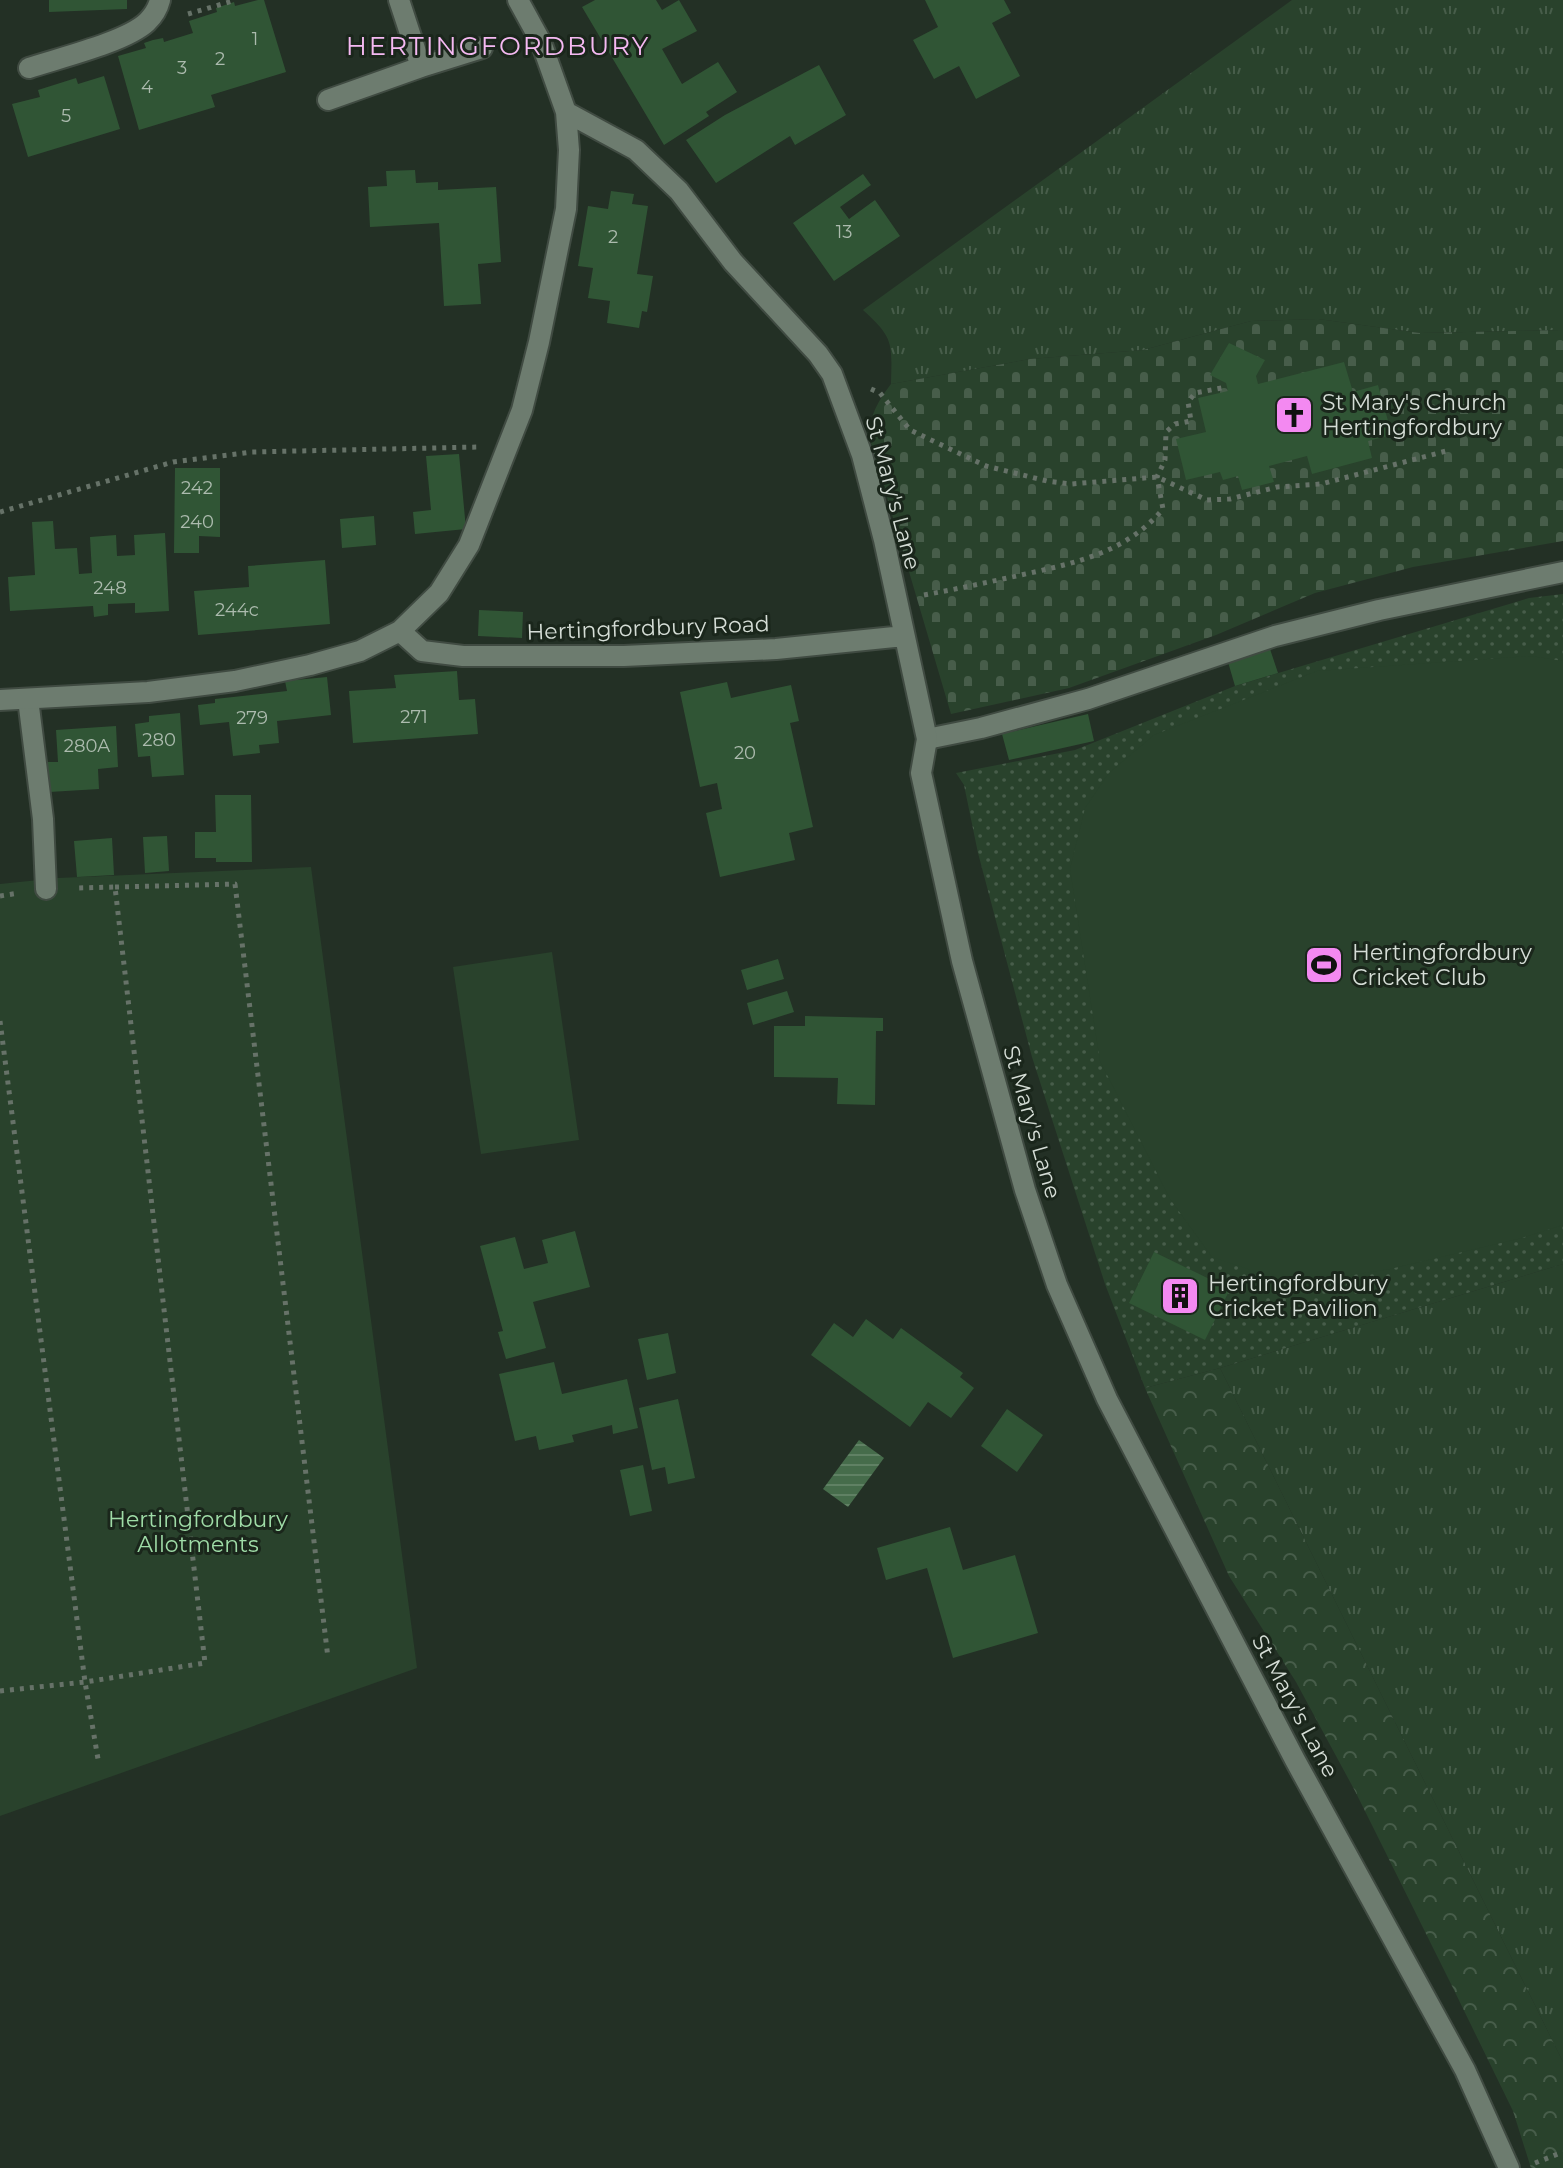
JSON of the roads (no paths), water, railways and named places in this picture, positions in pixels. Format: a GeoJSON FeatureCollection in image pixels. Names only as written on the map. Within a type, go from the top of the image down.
{"type":"FeatureCollection","features":[{"type":"Feature","properties":{"kind":"street"},"geometry":{"type":"LineString","coordinates":[[399,0],[421,67]]}},
{"type":"Feature","properties":{"kind":"street"},"geometry":{"type":"LineString","coordinates":[[0,700],[148,692],[235,681],[360,651],[400,631],[439,593],[469,545],[522,410],[566,209],[569,150],[566,112],[541,42],[518,0]]}},
{"type":"Feature","properties":{"kind":"street"},"geometry":{"type":"LineString","coordinates":[[29,68],[124,36],[146,23],[159,5]]}},
{"type":"Feature","properties":{"kind":"street"},"geometry":{"type":"LineString","coordinates":[[328,100],[482,48]]}},
{"type":"Feature","properties":{"kind":"street","name":"St Mary's Lane"},"geometry":{"type":"LineString","coordinates":[[566,112],[636,150],[679,191],[733,262],[818,354],[832,374],[862,455],[884,540],[927,739],[921,773],[940,871],[996,1088],[1025,1190],[1057,1285],[1107,1399],[1295,1760],[1465,2070],[1509,2168]]}},
{"type":"Feature","properties":{"kind":"street"},"geometry":{"type":"LineString","coordinates":[[927,739],[1088,699],[1275,636],[1379,610],[1563,572]]}},
{"type":"Feature","properties":{"kind":"street","name":"Hertingfordbury Road"},"geometry":{"type":"LineString","coordinates":[[400,631],[422,651],[463,656],[624,656],[776,649],[904,636]]}},
{"type":"Feature","properties":{"kind":"street"},"geometry":{"type":"LineString","coordinates":[[28,699],[43,819],[46,889]]}},
{"type":"Feature","properties":{"kind":"place","name":"St Mary's Church Hertingfordbury"},"geometry":{"type":"Point","coordinates":[1294,415]}},
{"type":"Feature","properties":{"kind":"place","name":"Hertingfordbury Cricket Club"},"geometry":{"type":"Point","coordinates":[1324,965]}},
{"type":"Feature","properties":{"kind":"place","name":"Hertingfordbury Cricket Pavilion"},"geometry":{"type":"Point","coordinates":[1180,1296]}},
{"type":"Feature","properties":{"kind":"district","name":"HERTINGFORDBURY"},"geometry":{"type":"Point","coordinates":[498,46]}},
{"type":"Feature","properties":{"kind":"park label","name":"Hertingfordbury Allotments"},"geometry":{"type":"Point","coordinates":[198,1532]}}]}
